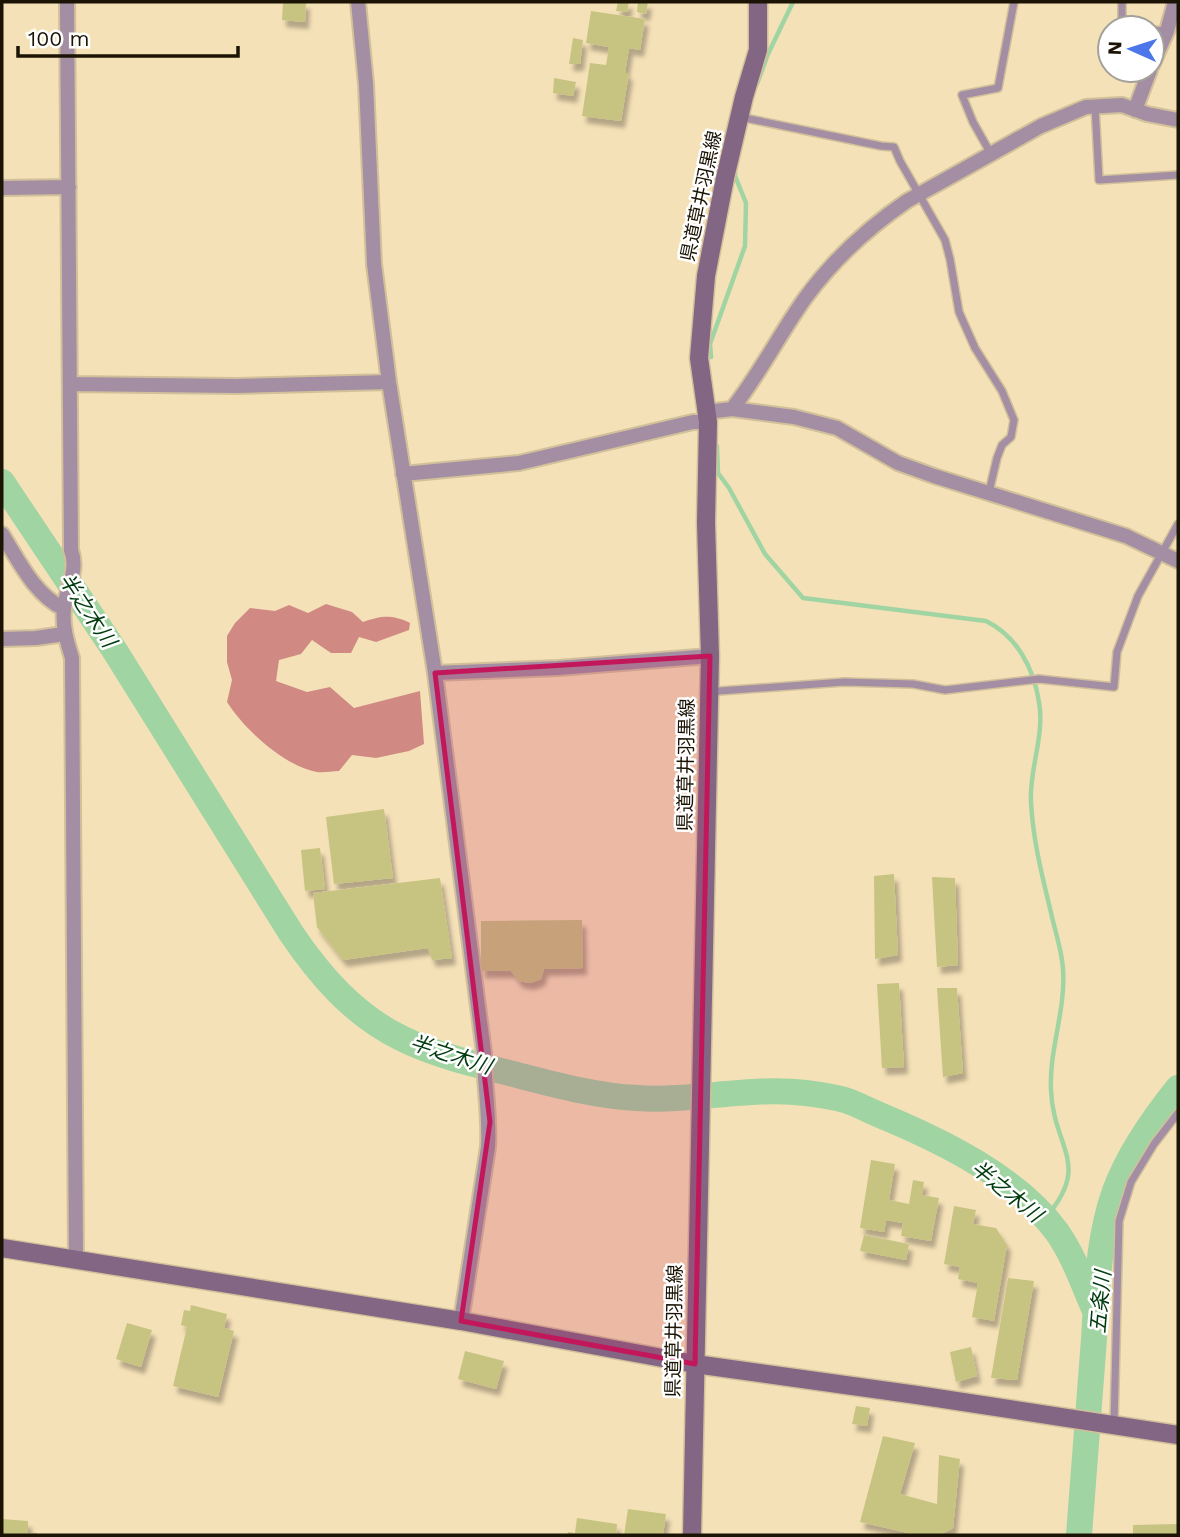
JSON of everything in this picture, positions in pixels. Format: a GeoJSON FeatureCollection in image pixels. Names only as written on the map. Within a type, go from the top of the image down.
{"type":"FeatureCollection","features":[{"type":"Feature","properties":{"kind":"main road","name":"県道草井羽黒線"},"geometry":{"type":"LineString","coordinates":[[692,1535],[705,701],[710,656],[706,523],[707,417],[699,358],[706,276],[740,117],[758,50],[758,2]]}},
{"type":"Feature","properties":{"kind":"main road"},"geometry":{"type":"LineString","coordinates":[[2,1248],[460,1321],[695,1364],[1178,1435]]}},
{"type":"Feature","properties":{"kind":"street"},"geometry":{"type":"LineString","coordinates":[[67,2],[71,550],[76,562],[64,609],[64,634],[72,658],[76,1259]]}},
{"type":"Feature","properties":{"kind":"street"},"geometry":{"type":"LineString","coordinates":[[358,2],[366,84],[374,264],[402,474],[435,673],[484,1052],[488,1147],[460,1321]]}},
{"type":"Feature","properties":{"kind":"street"},"geometry":{"type":"LineString","coordinates":[[1166,19],[1175,2]]}},
{"type":"Feature","properties":{"kind":"street"},"geometry":{"type":"LineString","coordinates":[[1135,110],[1144,84]]}},
{"type":"Feature","properties":{"kind":"street"},"geometry":{"type":"LineString","coordinates":[[732,409],[806,297],[842,254],[888,215],[990,154],[1066,114],[1096,106],[1122,105],[1178,120]]}},
{"type":"Feature","properties":{"kind":"street"},"geometry":{"type":"LineString","coordinates":[[2,188],[69,187]]}},
{"type":"Feature","properties":{"kind":"street"},"geometry":{"type":"LineString","coordinates":[[71,384],[236,386],[389,382]]}},
{"type":"Feature","properties":{"kind":"street"},"geometry":{"type":"LineString","coordinates":[[402,474],[519,463],[692,422],[732,409],[794,417],[837,428],[898,463],[1126,536],[1178,561]]}},
{"type":"Feature","properties":{"kind":"street"},"geometry":{"type":"LineString","coordinates":[[2,534],[38,589],[51,602],[64,609]]}},
{"type":"Feature","properties":{"kind":"street"},"geometry":{"type":"LineString","coordinates":[[2,639],[64,634]]}},
{"type":"Feature","properties":{"kind":"street"},"geometry":{"type":"LineString","coordinates":[[435,673],[558,668],[710,656]]}},
{"type":"Feature","properties":{"kind":"lane"},"geometry":{"type":"LineString","coordinates":[[990,154],[962,95],[998,88],[1014,2]]}},
{"type":"Feature","properties":{"kind":"lane"},"geometry":{"type":"LineString","coordinates":[[1096,106],[1099,180],[1178,175]]}},
{"type":"Feature","properties":{"kind":"lane"},"geometry":{"type":"LineString","coordinates":[[740,117],[894,147],[944,240],[959,312],[975,348],[1002,391],[1014,420],[1011,437],[1002,445],[997,458],[989,492]]}},
{"type":"Feature","properties":{"kind":"lane"},"geometry":{"type":"LineString","coordinates":[[705,701],[719,691],[844,682],[913,684],[945,690],[1039,679],[1114,687],[1117,652],[1138,596],[1178,524]]}},
{"type":"Feature","properties":{"kind":"lane"},"geometry":{"type":"LineString","coordinates":[[1114,1425],[1119,1221],[1131,1182],[1154,1144],[1178,1113]]}},
{"type":"Feature","properties":{"kind":"highlighted area"},"geometry":{"type":"Polygon","coordinates":[[[710,656],[695,1364],[461,1321],[490,1122],[435,673],[710,656]]]}},
{"type":"Feature","properties":{"kind":"shaded area"},"geometry":{"type":"Polygon","coordinates":[[[326,604],[352,612],[363,622],[381,617],[397,618],[410,623],[409,630],[376,642],[359,637],[351,653],[331,653],[312,640],[301,654],[279,660],[276,681],[307,692],[330,687],[354,708],[420,691],[424,744],[409,751],[376,758],[352,755],[339,771],[317,772],[291,762],[266,745],[234,713],[227,702],[232,680],[227,662],[227,636],[235,623],[250,608],[275,611],[289,605],[308,613],[326,604]]]}},
{"type":"Feature","properties":{"kind":"building"},"geometry":{"type":"Polygon","coordinates":[[[283,2],[306,2],[305,22],[282,20],[283,2]]]}},
{"type":"Feature","properties":{"kind":"building"},"geometry":{"type":"Polygon","coordinates":[[[618,2],[629,2],[627,12],[616,11],[618,2]]]}},
{"type":"Feature","properties":{"kind":"building"},"geometry":{"type":"Polygon","coordinates":[[[638,2],[648,2],[646,14],[637,12],[638,2]]]}},
{"type":"Feature","properties":{"kind":"building"},"geometry":{"type":"Polygon","coordinates":[[[591,11],[645,19],[640,50],[629,48],[625,73],[629,73],[621,121],[582,116],[590,63],[606,65],[609,47],[586,43],[591,11]]]}},
{"type":"Feature","properties":{"kind":"building"},"geometry":{"type":"Polygon","coordinates":[[[573,38],[583,40],[580,64],[569,64],[573,38]]]}},
{"type":"Feature","properties":{"kind":"building"},"geometry":{"type":"Polygon","coordinates":[[[554,78],[576,82],[573,96],[553,93],[554,78]]]}},
{"type":"Feature","properties":{"kind":"building"},"geometry":{"type":"Polygon","coordinates":[[[384,809],[393,878],[334,884],[326,817],[384,809]]]}},
{"type":"Feature","properties":{"kind":"building"},"geometry":{"type":"Polygon","coordinates":[[[320,848],[325,889],[305,891],[301,850],[320,848]]]}},
{"type":"Feature","properties":{"kind":"building"},"geometry":{"type":"Polygon","coordinates":[[[894,874],[898,955],[875,959],[874,876],[894,874]]]}},
{"type":"Feature","properties":{"kind":"building"},"geometry":{"type":"Polygon","coordinates":[[[932,877],[955,878],[958,965],[937,967],[932,877]]]}},
{"type":"Feature","properties":{"kind":"building"},"geometry":{"type":"Polygon","coordinates":[[[440,878],[452,958],[432,960],[428,948],[343,960],[317,927],[313,893],[440,878]]]}},
{"type":"Feature","properties":{"kind":"building"},"geometry":{"type":"Polygon","coordinates":[[[582,920],[583,968],[544,969],[541,979],[530,983],[519,981],[511,971],[481,971],[481,921],[582,920]]]}},
{"type":"Feature","properties":{"kind":"building"},"geometry":{"type":"Polygon","coordinates":[[[899,983],[904,1067],[882,1068],[877,984],[899,983]]]}},
{"type":"Feature","properties":{"kind":"building"},"geometry":{"type":"Polygon","coordinates":[[[937,988],[957,988],[963,1073],[943,1077],[937,988]]]}},
{"type":"Feature","properties":{"kind":"building"},"geometry":{"type":"Polygon","coordinates":[[[871,1160],[895,1164],[889,1200],[909,1204],[913,1180],[924,1182],[922,1195],[939,1198],[931,1241],[901,1236],[903,1223],[886,1220],[884,1232],[860,1228],[871,1160]]]}},
{"type":"Feature","properties":{"kind":"building"},"geometry":{"type":"Polygon","coordinates":[[[954,1206],[976,1210],[973,1224],[996,1228],[1007,1245],[994,1321],[972,1317],[978,1283],[958,1279],[960,1267],[944,1264],[954,1206]]]}},
{"type":"Feature","properties":{"kind":"building"},"geometry":{"type":"Polygon","coordinates":[[[864,1235],[909,1244],[906,1260],[860,1251],[864,1235]]]}},
{"type":"Feature","properties":{"kind":"building"},"geometry":{"type":"Polygon","coordinates":[[[1008,1278],[1034,1281],[1017,1380],[991,1378],[1008,1278]]]}},
{"type":"Feature","properties":{"kind":"building"},"geometry":{"type":"Polygon","coordinates":[[[191,1305],[227,1314],[224,1328],[234,1331],[218,1397],[173,1386],[187,1327],[181,1325],[184,1310],[190,1311],[191,1305]]]}},
{"type":"Feature","properties":{"kind":"building"},"geometry":{"type":"Polygon","coordinates":[[[127,1323],[152,1330],[141,1367],[116,1359],[127,1323]]]}},
{"type":"Feature","properties":{"kind":"building"},"geometry":{"type":"Polygon","coordinates":[[[971,1347],[977,1376],[956,1382],[950,1352],[971,1347]]]}},
{"type":"Feature","properties":{"kind":"building"},"geometry":{"type":"Polygon","coordinates":[[[465,1351],[504,1361],[496,1389],[458,1379],[465,1351]]]}},
{"type":"Feature","properties":{"kind":"building"},"geometry":{"type":"Polygon","coordinates":[[[856,1406],[870,1408],[867,1426],[852,1424],[856,1406]]]}},
{"type":"Feature","properties":{"kind":"building"},"geometry":{"type":"Polygon","coordinates":[[[883,1436],[915,1443],[900,1494],[937,1504],[939,1455],[960,1459],[953,1528],[940,1535],[917,1535],[860,1522],[883,1436]]]}},
{"type":"Feature","properties":{"kind":"building"},"geometry":{"type":"Polygon","coordinates":[[[628,1509],[666,1514],[663,1535],[624,1535],[628,1509]]]}},
{"type":"Feature","properties":{"kind":"building"},"geometry":{"type":"Polygon","coordinates":[[[577,1518],[617,1524],[616,1535],[567,1535],[568,1532],[575,1533],[577,1518]]]}},
{"type":"Feature","properties":{"kind":"building"},"geometry":{"type":"Polygon","coordinates":[[[2,1519],[28,1521],[28,1533],[37,1535],[2,1535],[2,1519]]]}},
{"type":"Feature","properties":{"kind":"building"},"geometry":{"type":"Polygon","coordinates":[[[1178,1524],[1178,1535],[1133,1535],[1133,1525],[1178,1524]]]}},
{"type":"Feature","properties":{"kind":"waterway"},"geometry":{"type":"LineString","coordinates":[[757,84],[793,2]]}},
{"type":"Feature","properties":{"kind":"waterway"},"geometry":{"type":"LineString","coordinates":[[711,357],[710,344],[745,246],[746,203],[735,171]]}},
{"type":"Feature","properties":{"kind":"waterway"},"geometry":{"type":"LineString","coordinates":[[717,446],[718,473],[765,554],[803,598],[986,621],[1007,635],[1028,666],[1037,690],[1040,715],[1039,740],[1032,777],[1032,817],[1063,969],[1051,1090],[1053,1110],[1069,1169],[1059,1199],[1045,1218]]}},
{"type":"Feature","properties":{"kind":"waterway","name":"半之木川"},"geometry":{"type":"LineString","coordinates":[[2,482],[115,651],[291,933],[326,979],[368,1018],[401,1038],[443,1055],[592,1092],[658,1099],[785,1091],[830,1096],[853,1103],[953,1149],[1022,1195],[1041,1213],[1063,1241],[1096,1313]]}},
{"type":"Feature","properties":{"kind":"waterway","name":"五条川"},"geometry":{"type":"LineString","coordinates":[[1079,1535],[1097,1283],[1105,1227],[1115,1191],[1127,1163],[1178,1088]]}}]}
